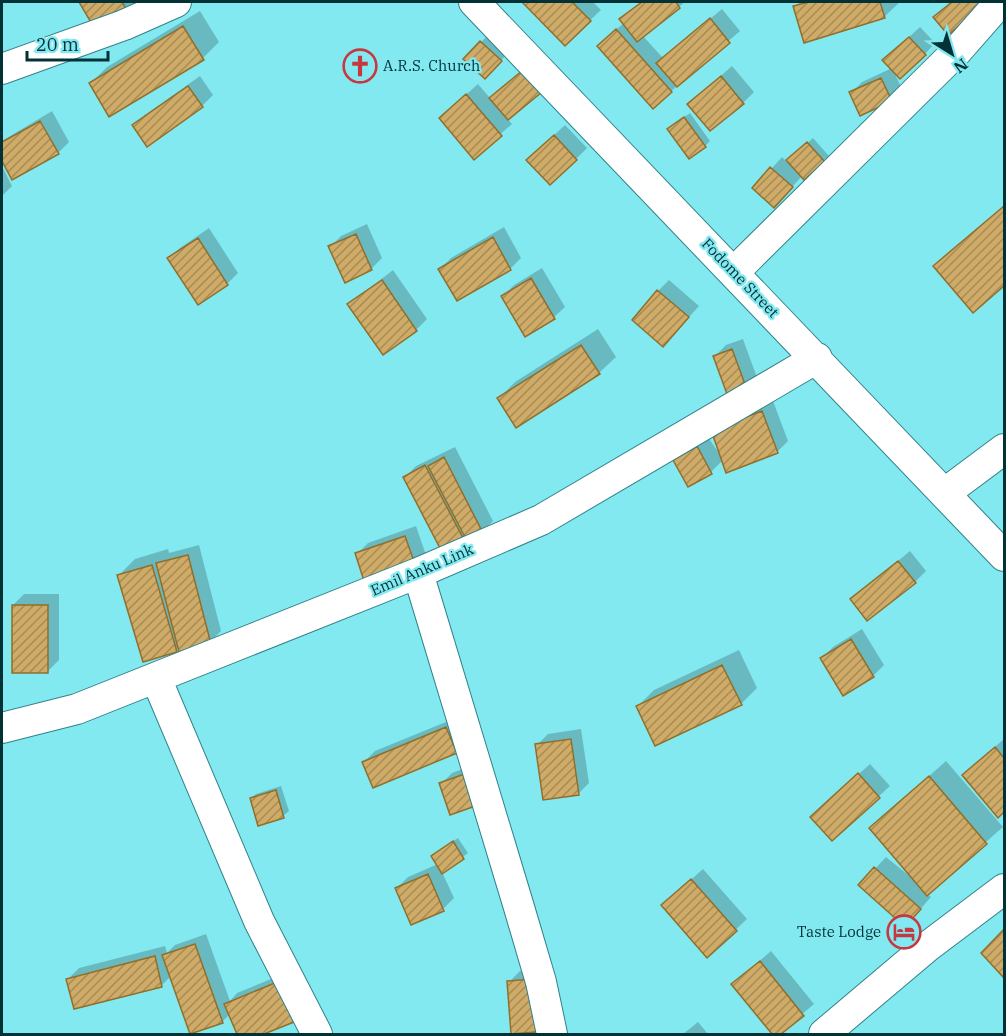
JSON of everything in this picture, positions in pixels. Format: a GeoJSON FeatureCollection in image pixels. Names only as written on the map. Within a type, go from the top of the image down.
{"type":"FeatureCollection","features":[{"type":"Feature","properties":{"kind":"street"},"geometry":{"type":"LineString","coordinates":[[2,69],[124,25],[176,2]]}},
{"type":"Feature","properties":{"kind":"street","name":"Fodome Street"},"geometry":{"type":"LineString","coordinates":[[474,2],[817,357],[1005,556]]}},
{"type":"Feature","properties":{"kind":"street"},"geometry":{"type":"LineString","coordinates":[[734,272],[957,51],[1000,2]]}},
{"type":"Feature","properties":{"kind":"street","name":"Emil Anku Link"},"geometry":{"type":"LineString","coordinates":[[2,728],[77,709],[418,573],[541,520],[817,357]]}},
{"type":"Feature","properties":{"kind":"street"},"geometry":{"type":"LineString","coordinates":[[945,493],[1005,448]]}},
{"type":"Feature","properties":{"kind":"street"},"geometry":{"type":"LineString","coordinates":[[418,573],[525,926],[552,1035]]}},
{"type":"Feature","properties":{"kind":"street"},"geometry":{"type":"LineString","coordinates":[[156,678],[259,921],[317,1035]]}},
{"type":"Feature","properties":{"kind":"street"},"geometry":{"type":"LineString","coordinates":[[824,1035],[927,947],[1005,889]]}},
{"type":"Feature","properties":{"kind":"building"},"geometry":{"type":"Polygon","coordinates":[[[79,2],[122,2],[128,12],[96,31],[79,2]]]}},
{"type":"Feature","properties":{"kind":"building"},"geometry":{"type":"Polygon","coordinates":[[[522,2],[572,2],[591,21],[565,46],[522,2]]]}},
{"type":"Feature","properties":{"kind":"building"},"geometry":{"type":"Polygon","coordinates":[[[642,2],[676,2],[680,8],[637,42],[619,19],[642,2]]]}},
{"type":"Feature","properties":{"kind":"building"},"geometry":{"type":"Polygon","coordinates":[[[809,2],[880,2],[885,18],[804,43],[793,6],[809,2]]]}},
{"type":"Feature","properties":{"kind":"building"},"geometry":{"type":"Polygon","coordinates":[[[952,2],[986,3],[948,35],[933,17],[952,2]]]}},
{"type":"Feature","properties":{"kind":"building"},"geometry":{"type":"Polygon","coordinates":[[[710,18],[730,43],[677,87],[656,63],[710,18]]]}},
{"type":"Feature","properties":{"kind":"building"},"geometry":{"type":"Polygon","coordinates":[[[183,26],[204,60],[109,117],[89,83],[183,26]]]}},
{"type":"Feature","properties":{"kind":"building"},"geometry":{"type":"Polygon","coordinates":[[[616,29],[672,92],[653,109],[597,46],[616,29]]]}},
{"type":"Feature","properties":{"kind":"building"},"geometry":{"type":"Polygon","coordinates":[[[909,37],[926,55],[900,79],[882,60],[909,37]]]}},
{"type":"Feature","properties":{"kind":"building"},"geometry":{"type":"Polygon","coordinates":[[[480,41],[502,61],[485,79],[463,59],[480,41]]]}},
{"type":"Feature","properties":{"kind":"building"},"geometry":{"type":"Polygon","coordinates":[[[523,70],[542,92],[508,120],[489,98],[523,70]]]}},
{"type":"Feature","properties":{"kind":"building"},"geometry":{"type":"Polygon","coordinates":[[[721,76],[744,104],[710,131],[687,104],[721,76]]]}},
{"type":"Feature","properties":{"kind":"building"},"geometry":{"type":"Polygon","coordinates":[[[881,78],[892,101],[860,116],[849,92],[881,78]]]}},
{"type":"Feature","properties":{"kind":"building"},"geometry":{"type":"Polygon","coordinates":[[[188,86],[203,107],[147,147],[132,125],[188,86]]]}},
{"type":"Feature","properties":{"kind":"building"},"geometry":{"type":"Polygon","coordinates":[[[466,94],[502,136],[474,160],[439,118],[466,94]]]}},
{"type":"Feature","properties":{"kind":"building"},"geometry":{"type":"Polygon","coordinates":[[[684,117],[706,147],[689,159],[667,129],[684,117]]]}},
{"type":"Feature","properties":{"kind":"building"},"geometry":{"type":"Polygon","coordinates":[[[40,121],[59,154],[12,180],[2,161],[2,142],[40,121]]]}},
{"type":"Feature","properties":{"kind":"building"},"geometry":{"type":"Polygon","coordinates":[[[554,135],[577,160],[550,185],[526,160],[554,135]]]}},
{"type":"Feature","properties":{"kind":"building"},"geometry":{"type":"Polygon","coordinates":[[[807,142],[825,162],[804,180],[786,160],[807,142]]]}},
{"type":"Feature","properties":{"kind":"building"},"geometry":{"type":"Polygon","coordinates":[[[770,167],[793,187],[774,208],[752,188],[770,167]]]}},
{"type":"Feature","properties":{"kind":"building"},"geometry":{"type":"Polygon","coordinates":[[[1004,206],[1004,286],[973,313],[933,266],[1004,206]]]}},
{"type":"Feature","properties":{"kind":"building"},"geometry":{"type":"Polygon","coordinates":[[[356,234],[372,270],[345,283],[328,246],[356,234]]]}},
{"type":"Feature","properties":{"kind":"building"},"geometry":{"type":"Polygon","coordinates":[[[493,237],[511,270],[457,301],[438,269],[493,237]]]}},
{"type":"Feature","properties":{"kind":"building"},"geometry":{"type":"Polygon","coordinates":[[[198,238],[228,285],[198,305],[167,258],[198,238]]]}},
{"type":"Feature","properties":{"kind":"building"},"geometry":{"type":"Polygon","coordinates":[[[531,278],[555,319],[525,337],[501,296],[531,278]]]}},
{"type":"Feature","properties":{"kind":"building"},"geometry":{"type":"Polygon","coordinates":[[[382,280],[417,331],[383,355],[347,304],[382,280]]]}},
{"type":"Feature","properties":{"kind":"building"},"geometry":{"type":"Polygon","coordinates":[[[657,290],[689,317],[663,347],[632,320],[657,290]]]}},
{"type":"Feature","properties":{"kind":"building"},"geometry":{"type":"Polygon","coordinates":[[[581,345],[600,374],[516,428],[497,398],[581,345]]]}},
{"type":"Feature","properties":{"kind":"building"},"geometry":{"type":"Polygon","coordinates":[[[732,349],[749,395],[730,402],[713,356],[732,349]]]}},
{"type":"Feature","properties":{"kind":"building"},"geometry":{"type":"Polygon","coordinates":[[[762,411],[778,453],[726,473],[711,430],[762,411]]]}},
{"type":"Feature","properties":{"kind":"building"},"geometry":{"type":"Polygon","coordinates":[[[697,446],[712,474],[688,487],[673,460],[697,446]]]}},
{"type":"Feature","properties":{"kind":"building"},"geometry":{"type":"Polygon","coordinates":[[[444,457],[483,533],[467,541],[428,466],[444,457]]]}},
{"type":"Feature","properties":{"kind":"building"},"geometry":{"type":"Polygon","coordinates":[[[425,465],[464,540],[442,552],[403,477],[425,465]]]}},
{"type":"Feature","properties":{"kind":"building"},"geometry":{"type":"Polygon","coordinates":[[[405,536],[416,567],[365,584],[355,553],[405,536]]]}},
{"type":"Feature","properties":{"kind":"building"},"geometry":{"type":"Polygon","coordinates":[[[188,555],[211,644],[179,652],[156,563],[188,555]]]}},
{"type":"Feature","properties":{"kind":"building"},"geometry":{"type":"Polygon","coordinates":[[[898,561],[916,583],[867,621],[850,599],[898,561]]]}},
{"type":"Feature","properties":{"kind":"building"},"geometry":{"type":"Polygon","coordinates":[[[152,565],[177,652],[143,662],[117,575],[152,565]]]}},
{"type":"Feature","properties":{"kind":"building"},"geometry":{"type":"Polygon","coordinates":[[[12,605],[48,605],[48,673],[12,673],[12,605]]]}},
{"type":"Feature","properties":{"kind":"building"},"geometry":{"type":"Polygon","coordinates":[[[851,639],[874,677],[843,696],[820,658],[851,639]]]}},
{"type":"Feature","properties":{"kind":"building"},"geometry":{"type":"Polygon","coordinates":[[[722,665],[742,705],[655,746],[636,706],[722,665]]]}},
{"type":"Feature","properties":{"kind":"building"},"geometry":{"type":"Polygon","coordinates":[[[446,727],[457,753],[373,788],[362,762],[446,727]]]}},
{"type":"Feature","properties":{"kind":"building"},"geometry":{"type":"Polygon","coordinates":[[[571,739],[579,795],[543,800],[535,744],[571,739]]]}},
{"type":"Feature","properties":{"kind":"building"},"geometry":{"type":"Polygon","coordinates":[[[995,747],[1004,758],[1004,812],[998,818],[962,775],[995,747]]]}},
{"type":"Feature","properties":{"kind":"building"},"geometry":{"type":"Polygon","coordinates":[[[473,771],[484,803],[450,815],[439,783],[473,771]]]}},
{"type":"Feature","properties":{"kind":"building"},"geometry":{"type":"Polygon","coordinates":[[[858,773],[880,798],[832,841],[810,817],[858,773]]]}},
{"type":"Feature","properties":{"kind":"building"},"geometry":{"type":"Polygon","coordinates":[[[929,776],[987,844],[927,896],[869,828],[929,776]]]}},
{"type":"Feature","properties":{"kind":"building"},"geometry":{"type":"Polygon","coordinates":[[[276,790],[284,818],[258,826],[250,798],[276,790]]]}},
{"type":"Feature","properties":{"kind":"building"},"geometry":{"type":"Polygon","coordinates":[[[453,841],[464,859],[442,874],[431,856],[453,841]]]}},
{"type":"Feature","properties":{"kind":"building"},"geometry":{"type":"Polygon","coordinates":[[[874,867],[921,909],[905,927],[858,885],[874,867]]]}},
{"type":"Feature","properties":{"kind":"building"},"geometry":{"type":"Polygon","coordinates":[[[428,874],[444,911],[411,925],[395,888],[428,874]]]}},
{"type":"Feature","properties":{"kind":"building"},"geometry":{"type":"Polygon","coordinates":[[[691,879],[737,931],[707,958],[661,905],[691,879]]]}},
{"type":"Feature","properties":{"kind":"building"},"geometry":{"type":"Polygon","coordinates":[[[1004,929],[1004,978],[981,953],[1004,929]]]}},
{"type":"Feature","properties":{"kind":"building"},"geometry":{"type":"Polygon","coordinates":[[[195,944],[223,1023],[190,1034],[162,955],[195,944]]]}},
{"type":"Feature","properties":{"kind":"building"},"geometry":{"type":"Polygon","coordinates":[[[155,956],[162,987],[74,1009],[66,979],[155,956]]]}},
{"type":"Feature","properties":{"kind":"building"},"geometry":{"type":"Polygon","coordinates":[[[760,961],[804,1016],[781,1034],[772,1034],[731,984],[760,961]]]}},
{"type":"Feature","properties":{"kind":"building"},"geometry":{"type":"Polygon","coordinates":[[[532,979],[536,1032],[511,1034],[507,981],[532,979]]]}},
{"type":"Feature","properties":{"kind":"building"},"geometry":{"type":"Polygon","coordinates":[[[282,980],[299,1020],[264,1034],[237,1034],[224,1004],[282,980]]]}},
{"type":"Feature","properties":{"kind":"place","name":"A.R.S. Church"},"geometry":{"type":"Point","coordinates":[360,66]}},
{"type":"Feature","properties":{"kind":"place","name":"Taste Lodge"},"geometry":{"type":"Point","coordinates":[904,932]}}]}
